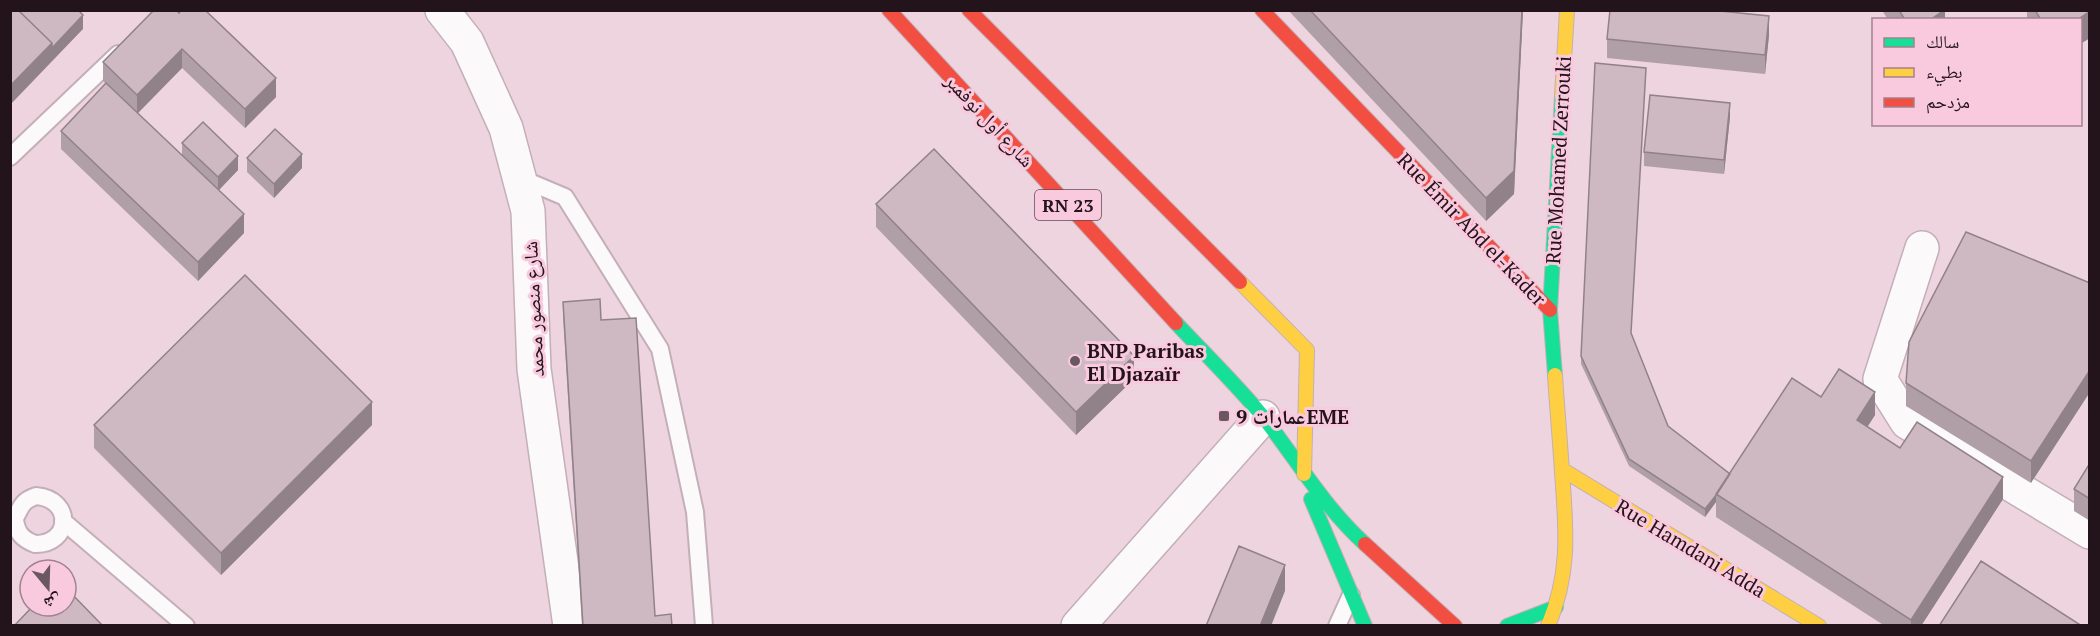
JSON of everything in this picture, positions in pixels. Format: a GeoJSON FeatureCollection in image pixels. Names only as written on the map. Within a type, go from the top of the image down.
{"type":"FeatureCollection","features":[{"type":"Feature","properties":{"kind":"main road","name":"شارع أول نوفمبر"},"geometry":{"type":"LineString","coordinates":[[889,10],[1263,417],[1304,474]]}},
{"type":"Feature","properties":{"kind":"main road"},"geometry":{"type":"LineString","coordinates":[[969,10],[1307,351],[1304,474]]}},
{"type":"Feature","properties":{"kind":"main road","name":"Rue Émir Abd el-Kader"},"geometry":{"type":"LineString","coordinates":[[1262,10],[1550,310],[1567,537],[1563,575],[1556,607],[1548,626]]}},
{"type":"Feature","properties":{"kind":"main road","name":"Rue Mohamed Zerrouki"},"geometry":{"type":"LineString","coordinates":[[1550,310],[1567,10]]}},
{"type":"Feature","properties":{"kind":"main road","name":"Rue Hamdani Adda"},"geometry":{"type":"LineString","coordinates":[[1563,470],[1819,626]]}},
{"type":"Feature","properties":{"kind":"main road","name":"RN 23"},"geometry":{"type":"LineString","coordinates":[[1304,474],[1314,511],[1365,626]]}},
{"type":"Feature","properties":{"kind":"main road","name":"RN 23"},"geometry":{"type":"LineString","coordinates":[[1304,474],[1350,531],[1455,626]]}},
{"type":"Feature","properties":{"kind":"main road"},"geometry":{"type":"LineString","coordinates":[[1507,626],[1556,607]]}},
{"type":"Feature","properties":{"kind":"street","name":"شارع منصور محمد"},"geometry":{"type":"LineString","coordinates":[[442,10],[467,42],[506,128],[528,211],[534,369],[570,626]]}},
{"type":"Feature","properties":{"kind":"street"},"geometry":{"type":"LineString","coordinates":[[1922,248],[1880,379],[1907,422],[2090,532]]}},
{"type":"Feature","properties":{"kind":"street"},"geometry":{"type":"LineString","coordinates":[[1078,626],[1263,417]]}},
{"type":"Feature","properties":{"kind":"lane"},"geometry":{"type":"LineString","coordinates":[[10,157],[130,42]]}},
{"type":"Feature","properties":{"kind":"lane"},"geometry":{"type":"LineString","coordinates":[[520,178],[565,197],[660,349],[694,512],[704,626]]}},
{"type":"Feature","properties":{"kind":"lane"},"geometry":{"type":"LineString","coordinates":[[36,496],[52,500],[63,513],[62,529],[51,542],[34,544],[20,535],[13,522],[21,504],[36,496]]}},
{"type":"Feature","properties":{"kind":"lane"},"geometry":{"type":"LineString","coordinates":[[63,521],[186,626]]}},
{"type":"Feature","properties":{"kind":"lane"},"geometry":{"type":"LineString","coordinates":[[1337,626],[1352,594]]}},
{"type":"Feature","properties":{"kind":"building"},"geometry":{"type":"Polygon","coordinates":[[[10,10],[18,10],[52,43],[10,86],[10,10]]]}},
{"type":"Feature","properties":{"kind":"building"},"geometry":{"type":"Polygon","coordinates":[[[18,10],[78,10],[83,15],[52,48],[52,43],[18,10]]]}},
{"type":"Feature","properties":{"kind":"building"},"geometry":{"type":"Polygon","coordinates":[[[154,10],[176,10],[179,13],[181,10],[205,10],[276,78],[245,109],[182,49],[137,95],[103,62],[154,10]]]}},
{"type":"Feature","properties":{"kind":"building"},"geometry":{"type":"Polygon","coordinates":[[[1310,10],[1522,10],[1514,171],[1486,198],[1310,10]]]}},
{"type":"Feature","properties":{"kind":"building"},"geometry":{"type":"Polygon","coordinates":[[[1610,10],[1710,10],[1769,16],[1765,55],[1607,39],[1610,10]]]}},
{"type":"Feature","properties":{"kind":"building"},"geometry":{"type":"Polygon","coordinates":[[[1899,10],[1944,10],[1933,18],[1904,18],[1899,10]]]}},
{"type":"Feature","properties":{"kind":"building"},"geometry":{"type":"Polygon","coordinates":[[[2035,10],[2090,10],[2080,18],[2040,18],[2035,10]]]}},
{"type":"Feature","properties":{"kind":"building"},"geometry":{"type":"Polygon","coordinates":[[[1595,63],[1646,68],[1631,333],[1668,426],[1730,474],[1705,509],[1629,459],[1581,356],[1595,63]]]}},
{"type":"Feature","properties":{"kind":"building"},"geometry":{"type":"Polygon","coordinates":[[[106,83],[244,214],[198,262],[61,131],[106,83]]]}},
{"type":"Feature","properties":{"kind":"building"},"geometry":{"type":"Polygon","coordinates":[[[1650,95],[1730,103],[1724,160],[1644,152],[1650,95]]]}},
{"type":"Feature","properties":{"kind":"building"},"geometry":{"type":"Polygon","coordinates":[[[203,122],[238,156],[218,177],[182,143],[203,122]]]}},
{"type":"Feature","properties":{"kind":"building"},"geometry":{"type":"Polygon","coordinates":[[[275,129],[302,154],[274,184],[247,158],[275,129]]]}},
{"type":"Feature","properties":{"kind":"building"},"geometry":{"type":"Polygon","coordinates":[[[934,149],[1134,356],[1076,412],[876,204],[934,149]]]}},
{"type":"Feature","properties":{"kind":"building"},"geometry":{"type":"Polygon","coordinates":[[[1966,232],[2090,283],[2090,370],[2031,461],[1906,383],[1909,342],[1966,232]]]}},
{"type":"Feature","properties":{"kind":"building"},"geometry":{"type":"Polygon","coordinates":[[[245,275],[372,402],[221,553],[94,425],[245,275]]]}},
{"type":"Feature","properties":{"kind":"building"},"geometry":{"type":"Polygon","coordinates":[[[600,299],[601,320],[636,318],[655,616],[671,614],[672,626],[583,626],[563,302],[600,299]]]}},
{"type":"Feature","properties":{"kind":"building"},"geometry":{"type":"Polygon","coordinates":[[[1839,369],[1875,392],[1857,420],[1900,448],[1917,422],[2003,477],[1911,620],[1716,494],[1792,378],[1821,397],[1839,369]]]}},
{"type":"Feature","properties":{"kind":"building"},"geometry":{"type":"Polygon","coordinates":[[[2090,463],[2090,499],[2074,489],[2090,463]]]}},
{"type":"Feature","properties":{"kind":"building"},"geometry":{"type":"Polygon","coordinates":[[[1239,546],[1285,565],[1260,626],[1206,626],[1239,546]]]}},
{"type":"Feature","properties":{"kind":"building"},"geometry":{"type":"Polygon","coordinates":[[[1981,561],[2082,626],[1939,626],[1981,561]]]}},
{"type":"Feature","properties":{"kind":"building"},"geometry":{"type":"Polygon","coordinates":[[[78,600],[102,625],[101,626],[14,626],[22,618],[78,618],[78,600]]]}},
{"type":"Feature","properties":{"kind":"traffic: fast"},"geometry":{"type":"LineString","coordinates":[[1555,375],[1550,310],[1562,96]]}},
{"type":"Feature","properties":{"kind":"traffic: fast"},"geometry":{"type":"LineString","coordinates":[[1176,323],[1254,406],[1324,499],[1365,544]]}},
{"type":"Feature","properties":{"kind":"traffic: fast"},"geometry":{"type":"LineString","coordinates":[[1311,499],[1365,626]]}},
{"type":"Feature","properties":{"kind":"traffic: fast"},"geometry":{"type":"LineString","coordinates":[[1507,626],[1556,607]]}},
{"type":"Feature","properties":{"kind":"traffic: slow"},"geometry":{"type":"LineString","coordinates":[[1562,96],[1567,10]]}},
{"type":"Feature","properties":{"kind":"traffic: slow"},"geometry":{"type":"LineString","coordinates":[[1240,282],[1307,350],[1304,474]]}},
{"type":"Feature","properties":{"kind":"traffic: slow"},"geometry":{"type":"LineString","coordinates":[[1548,626],[1560,587],[1565,550],[1565,512],[1555,375]]}},
{"type":"Feature","properties":{"kind":"traffic: slow"},"geometry":{"type":"LineString","coordinates":[[1563,470],[1819,626]]}},
{"type":"Feature","properties":{"kind":"traffic: jam"},"geometry":{"type":"LineString","coordinates":[[889,10],[1176,323]]}},
{"type":"Feature","properties":{"kind":"traffic: jam"},"geometry":{"type":"LineString","coordinates":[[969,10],[1240,282]]}},
{"type":"Feature","properties":{"kind":"traffic: jam"},"geometry":{"type":"LineString","coordinates":[[1262,10],[1550,310]]}},
{"type":"Feature","properties":{"kind":"traffic: jam"},"geometry":{"type":"LineString","coordinates":[[1365,544],[1455,626]]}},
{"type":"Feature","properties":{"kind":"place","name":"BNP Paribas El Djazaïr"},"geometry":{"type":"Point","coordinates":[1075,361]}},
{"type":"Feature","properties":{"kind":"place","name":"عمارات 9EME"},"geometry":{"type":"Point","coordinates":[1224,416]}}]}
